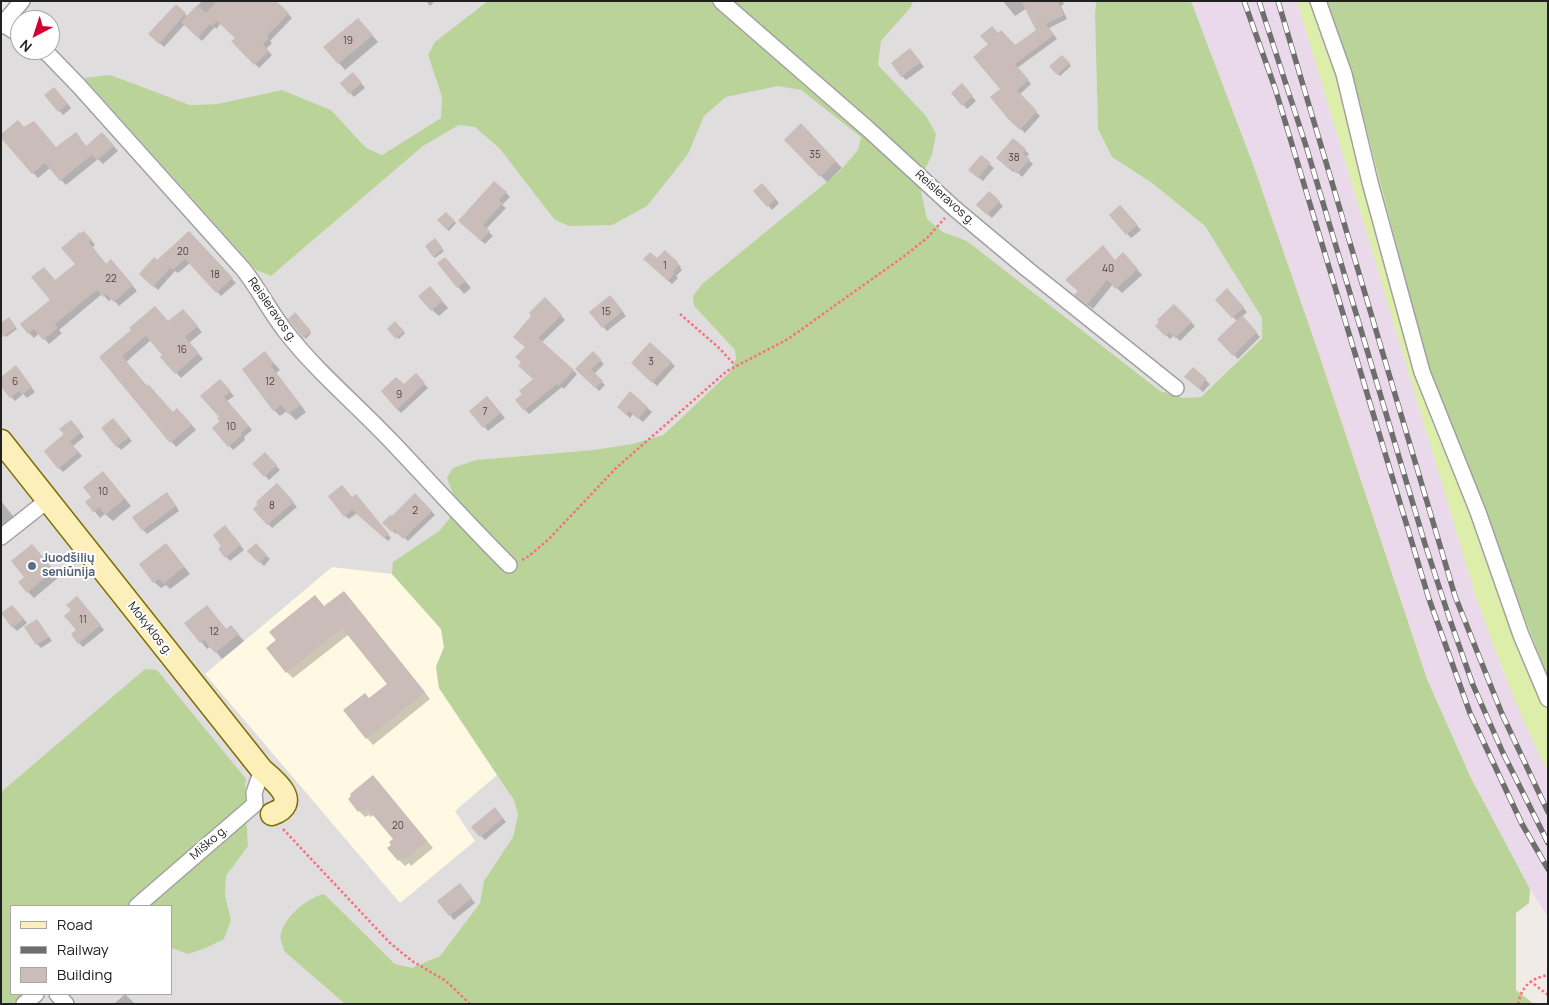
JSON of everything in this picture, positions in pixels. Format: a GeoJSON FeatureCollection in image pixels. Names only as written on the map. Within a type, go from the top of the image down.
{"type":"FeatureCollection","features":[{"type":"Feature","properties":{"kind":"main road","name":"Mokyklos g."},"geometry":{"type":"LineString","coordinates":[[1,441],[262,770],[283,789],[285,796],[280,810],[263,809]]}},
{"type":"Feature","properties":{"kind":"street"},"geometry":{"type":"LineString","coordinates":[[2,25],[22,1]]}},
{"type":"Feature","properties":{"kind":"street","name":"Reisleravos g."},"geometry":{"type":"LineString","coordinates":[[721,1],[868,129],[954,208],[1026,269],[1176,388]]}},
{"type":"Feature","properties":{"kind":"street"},"geometry":{"type":"LineString","coordinates":[[1318,1],[1344,74],[1370,182],[1422,372],[1478,512],[1521,635],[1548,699]]}},
{"type":"Feature","properties":{"kind":"street","name":"Reisleravos g."},"geometry":{"type":"LineString","coordinates":[[54,60],[243,269],[258,288],[285,331],[307,356],[509,565]]}},
{"type":"Feature","properties":{"kind":"street"},"geometry":{"type":"LineString","coordinates":[[1,538],[48,500]]}},
{"type":"Feature","properties":{"kind":"street"},"geometry":{"type":"LineString","coordinates":[[262,770],[254,793],[263,809]]}},
{"type":"Feature","properties":{"kind":"street","name":"Miško g."},"geometry":{"type":"LineString","coordinates":[[138,905],[263,809]]}},
{"type":"Feature","properties":{"kind":"street"},"geometry":{"type":"LineString","coordinates":[[24,1004],[35,995]]}},
{"type":"Feature","properties":{"kind":"path"},"geometry":{"type":"LineString","coordinates":[[509,565],[530,556],[616,468],[736,365],[788,339],[903,257],[927,238],[954,208]]}},
{"type":"Feature","properties":{"kind":"path"},"geometry":{"type":"LineString","coordinates":[[680,314],[736,365]]}},
{"type":"Feature","properties":{"kind":"path"},"geometry":{"type":"LineString","coordinates":[[263,809],[390,943],[412,961],[446,981],[470,1004]]}},
{"type":"Feature","properties":{"kind":"path"},"geometry":{"type":"LineString","coordinates":[[1518,1004],[1520,994],[1530,981],[1548,976]]}},
{"type":"Feature","properties":{"kind":"path"},"geometry":{"type":"LineString","coordinates":[[1530,981],[1548,995]]}},
{"type":"Feature","properties":{"kind":"shaded area"},"geometry":{"type":"Polygon","coordinates":[[[32,1],[488,1],[428,55],[442,97],[441,118],[382,155],[366,148],[331,110],[282,90],[217,104],[190,105],[165,96],[84,78],[256,270],[271,276],[423,146],[459,125],[475,127],[500,149],[554,219],[688,154],[704,116],[726,97],[779,85],[801,90],[861,137],[858,150],[840,171],[702,284],[693,296],[694,306],[735,350],[737,359],[730,372],[662,435],[632,444],[593,450],[476,460],[454,497],[449,519],[439,531],[393,562],[514,800],[518,815],[513,837],[484,881],[480,903],[440,956],[411,969],[395,964],[324,895],[285,952],[345,1004],[13,1004],[23,995],[172,995],[172,948],[188,954],[224,939],[231,920],[225,895],[226,876],[248,846],[246,779],[145,669],[1,792],[1,37],[10,27],[10,60],[60,60],[60,10],[24,10],[32,1]]]}},
{"type":"Feature","properties":{"kind":"shaded area"},"geometry":{"type":"Polygon","coordinates":[[[913,1],[1096,1],[1098,129],[1112,157],[1152,183],[1205,226],[1262,318],[1262,337],[1201,397],[1183,398],[1160,392],[967,241],[943,232],[927,219],[919,181],[878,65],[881,41],[911,7],[913,1]]]}},
{"type":"Feature","properties":{"kind":"shaded area"},"geometry":{"type":"Polygon","coordinates":[[[1191,1],[1297,1],[1476,597],[1500,663],[1530,735],[1548,772],[1548,917],[1530,889],[1471,778],[1427,679],[1318,351],[1254,167],[1191,1]]]}},
{"type":"Feature","properties":{"kind":"shaded area"},"geometry":{"type":"Polygon","coordinates":[[[332,567],[392,574],[441,629],[444,647],[436,667],[439,688],[497,775],[455,811],[475,841],[400,903],[205,674],[332,567]]]}},
{"type":"Feature","properties":{"kind":"green space"},"geometry":{"type":"Polygon","coordinates":[[[488,1],[913,1],[911,7],[881,41],[878,65],[926,116],[936,134],[932,155],[919,181],[927,219],[943,232],[967,241],[1160,391],[1183,398],[1201,397],[1262,338],[1262,318],[1205,226],[1152,183],[1112,157],[1098,129],[1095,16],[1096,1],[1191,1],[1254,167],[1318,351],[1427,679],[1471,778],[1530,889],[1529,903],[1516,913],[1516,990],[1534,1004],[345,1004],[285,952],[281,935],[288,920],[298,908],[311,899],[324,894],[395,964],[412,968],[440,956],[480,903],[484,881],[513,837],[518,815],[514,800],[439,688],[436,667],[444,647],[441,629],[392,574],[393,562],[439,531],[449,519],[454,497],[447,478],[453,468],[476,460],[593,450],[632,444],[663,435],[730,372],[736,359],[735,350],[694,306],[693,296],[702,284],[840,171],[858,150],[861,137],[801,90],[778,86],[726,97],[704,116],[688,154],[647,206],[612,225],[569,226],[554,219],[500,149],[475,127],[459,125],[423,146],[271,276],[256,270],[84,78],[110,75],[190,105],[217,104],[282,90],[331,110],[366,148],[382,155],[441,118],[442,97],[428,55],[435,42],[488,1]]]}},
{"type":"Feature","properties":{"kind":"green space"},"geometry":{"type":"Polygon","coordinates":[[[1297,1],[1326,1],[1353,77],[1429,370],[1548,678],[1548,772],[1527,729],[1476,597],[1297,1]]]}},
{"type":"Feature","properties":{"kind":"green space"},"geometry":{"type":"Polygon","coordinates":[[[1326,1],[1548,1],[1548,678],[1429,370],[1353,77],[1326,1]]]}},
{"type":"Feature","properties":{"kind":"green space"},"geometry":{"type":"Polygon","coordinates":[[[145,669],[157,670],[246,779],[248,846],[226,876],[225,895],[231,920],[224,939],[188,954],[172,948],[172,905],[10,905],[10,995],[23,995],[13,1004],[1,1004],[1,792],[145,669]]]}},
{"type":"Feature","properties":{"kind":"building"},"geometry":{"type":"Polygon","coordinates":[[[217,1],[276,1],[289,13],[267,36],[269,38],[263,44],[269,51],[254,65],[231,41],[235,38],[217,21],[212,26],[210,24],[198,38],[181,22],[197,5],[206,13],[217,1]]]}},
{"type":"Feature","properties":{"kind":"building"},"geometry":{"type":"Polygon","coordinates":[[[1021,1],[1058,1],[1064,15],[1046,24],[1054,35],[1015,64],[1029,80],[1017,90],[1037,111],[1020,130],[990,97],[1000,89],[973,57],[988,44],[980,36],[992,26],[998,33],[1001,30],[1015,45],[1036,30],[1021,1]]]}},
{"type":"Feature","properties":{"kind":"building"},"geometry":{"type":"Polygon","coordinates":[[[176,4],[186,13],[159,44],[148,34],[176,4]]]}},
{"type":"Feature","properties":{"kind":"building"},"geometry":{"type":"Polygon","coordinates":[[[358,18],[373,35],[338,64],[323,47],[358,18]]]}},
{"type":"Feature","properties":{"kind":"building"},"geometry":{"type":"Polygon","coordinates":[[[910,48],[921,62],[901,77],[891,63],[910,48]]]}},
{"type":"Feature","properties":{"kind":"building"},"geometry":{"type":"Polygon","coordinates":[[[1062,55],[1070,63],[1057,75],[1049,66],[1062,55]]]}},
{"type":"Feature","properties":{"kind":"building"},"geometry":{"type":"Polygon","coordinates":[[[353,72],[362,83],[349,94],[340,83],[353,72]]]}},
{"type":"Feature","properties":{"kind":"building"},"geometry":{"type":"Polygon","coordinates":[[[962,83],[973,96],[962,106],[951,93],[962,83]]]}},
{"type":"Feature","properties":{"kind":"building"},"geometry":{"type":"Polygon","coordinates":[[[54,87],[68,104],[58,112],[44,95],[54,87]]]}},
{"type":"Feature","properties":{"kind":"building"},"geometry":{"type":"Polygon","coordinates":[[[18,120],[24,127],[34,121],[56,147],[76,132],[86,146],[102,132],[114,146],[97,160],[92,155],[60,181],[45,163],[32,174],[1,138],[1,134],[18,120]]]}},
{"type":"Feature","properties":{"kind":"building"},"geometry":{"type":"Polygon","coordinates":[[[801,123],[836,161],[820,177],[784,140],[801,123]]]}},
{"type":"Feature","properties":{"kind":"building"},"geometry":{"type":"Polygon","coordinates":[[[1013,138],[1026,149],[1023,153],[1030,159],[1017,174],[996,158],[1013,138]]]}},
{"type":"Feature","properties":{"kind":"building"},"geometry":{"type":"Polygon","coordinates":[[[981,155],[991,163],[978,178],[968,170],[981,155]]]}},
{"type":"Feature","properties":{"kind":"building"},"geometry":{"type":"Polygon","coordinates":[[[494,181],[507,192],[499,200],[503,203],[483,225],[490,231],[481,241],[458,221],[494,181]]]}},
{"type":"Feature","properties":{"kind":"building"},"geometry":{"type":"Polygon","coordinates":[[[762,183],[776,199],[767,207],[753,191],[762,183]]]}},
{"type":"Feature","properties":{"kind":"building"},"geometry":{"type":"Polygon","coordinates":[[[989,191],[1000,201],[987,215],[976,205],[989,191]]]}},
{"type":"Feature","properties":{"kind":"building"},"geometry":{"type":"Polygon","coordinates":[[[1120,205],[1138,225],[1126,235],[1109,215],[1120,205]]]}},
{"type":"Feature","properties":{"kind":"building"},"geometry":{"type":"Polygon","coordinates":[[[446,212],[455,221],[447,230],[437,220],[446,212]]]}},
{"type":"Feature","properties":{"kind":"building"},"geometry":{"type":"Polygon","coordinates":[[[84,231],[92,240],[89,242],[106,264],[111,259],[133,285],[114,302],[106,294],[103,297],[97,290],[55,324],[58,328],[43,340],[34,329],[28,334],[20,324],[50,300],[31,277],[44,267],[55,280],[75,264],[61,248],[80,232],[84,231]]]}},
{"type":"Feature","properties":{"kind":"building"},"geometry":{"type":"Polygon","coordinates":[[[189,231],[233,278],[216,293],[185,259],[173,270],[170,268],[153,287],[139,274],[154,257],[157,260],[189,231]]]}},
{"type":"Feature","properties":{"kind":"building"},"geometry":{"type":"Polygon","coordinates":[[[435,238],[443,249],[433,257],[425,246],[435,238]]]}},
{"type":"Feature","properties":{"kind":"building"},"geometry":{"type":"Polygon","coordinates":[[[1103,245],[1115,260],[1123,252],[1138,269],[1116,289],[1107,280],[1087,305],[1074,295],[1078,291],[1065,280],[1103,245]]]}},
{"type":"Feature","properties":{"kind":"building"},"geometry":{"type":"Polygon","coordinates":[[[665,250],[679,265],[668,281],[643,259],[650,252],[657,258],[665,250]]]}},
{"type":"Feature","properties":{"kind":"building"},"geometry":{"type":"Polygon","coordinates":[[[445,257],[466,281],[457,288],[437,263],[445,257]]]}},
{"type":"Feature","properties":{"kind":"building"},"geometry":{"type":"Polygon","coordinates":[[[430,286],[443,301],[431,311],[418,296],[430,286]]]}},
{"type":"Feature","properties":{"kind":"building"},"geometry":{"type":"Polygon","coordinates":[[[1227,288],[1244,307],[1232,318],[1215,300],[1227,288]]]}},
{"type":"Feature","properties":{"kind":"building"},"geometry":{"type":"Polygon","coordinates":[[[610,295],[623,311],[602,328],[589,312],[610,295]]]}},
{"type":"Feature","properties":{"kind":"building"},"geometry":{"type":"Polygon","coordinates":[[[545,297],[562,315],[538,338],[574,370],[559,386],[557,384],[524,411],[515,400],[522,394],[519,391],[533,379],[518,366],[521,362],[515,357],[525,347],[513,337],[531,316],[529,313],[545,297]]]}},
{"type":"Feature","properties":{"kind":"building"},"geometry":{"type":"Polygon","coordinates":[[[1174,304],[1192,322],[1175,338],[1169,332],[1165,336],[1155,326],[1159,322],[1157,320],[1174,304]]]}},
{"type":"Feature","properties":{"kind":"building"},"geometry":{"type":"Polygon","coordinates":[[[155,306],[168,321],[183,309],[198,326],[185,337],[199,353],[175,374],[160,357],[162,355],[146,336],[122,356],[147,386],[148,384],[173,412],[177,408],[192,425],[170,443],[99,357],[131,330],[129,328],[155,306]]]}},
{"type":"Feature","properties":{"kind":"building"},"geometry":{"type":"Polygon","coordinates":[[[295,312],[311,331],[303,338],[288,319],[295,312]]]}},
{"type":"Feature","properties":{"kind":"building"},"geometry":{"type":"Polygon","coordinates":[[[1242,315],[1257,332],[1233,356],[1217,339],[1242,315]]]}},
{"type":"Feature","properties":{"kind":"building"},"geometry":{"type":"Polygon","coordinates":[[[9,317],[16,327],[1,338],[1,323],[9,317]]]}},
{"type":"Feature","properties":{"kind":"building"},"geometry":{"type":"Polygon","coordinates":[[[395,321],[404,331],[396,339],[387,329],[395,321]]]}},
{"type":"Feature","properties":{"kind":"building"},"geometry":{"type":"Polygon","coordinates":[[[650,342],[672,362],[652,383],[631,363],[650,342]]]}},
{"type":"Feature","properties":{"kind":"building"},"geometry":{"type":"Polygon","coordinates":[[[265,351],[274,363],[271,366],[301,405],[288,414],[281,405],[273,411],[242,369],[265,351]]]}},
{"type":"Feature","properties":{"kind":"building"},"geometry":{"type":"Polygon","coordinates":[[[593,351],[602,360],[591,369],[603,381],[595,388],[575,369],[593,351]]]}},
{"type":"Feature","properties":{"kind":"building"},"geometry":{"type":"Polygon","coordinates":[[[16,365],[32,387],[22,395],[19,391],[10,398],[1,387],[1,377],[16,365]]]}},
{"type":"Feature","properties":{"kind":"building"},"geometry":{"type":"Polygon","coordinates":[[[1193,367],[1207,379],[1199,389],[1184,377],[1193,367]]]}},
{"type":"Feature","properties":{"kind":"building"},"geometry":{"type":"Polygon","coordinates":[[[416,373],[425,383],[397,410],[381,391],[396,377],[404,384],[416,373]]]}},
{"type":"Feature","properties":{"kind":"building"},"geometry":{"type":"Polygon","coordinates":[[[220,379],[231,391],[224,397],[249,426],[228,447],[212,428],[220,421],[217,418],[219,417],[200,396],[220,379]]]}},
{"type":"Feature","properties":{"kind":"building"},"geometry":{"type":"Polygon","coordinates":[[[630,391],[648,407],[638,419],[629,411],[626,415],[617,407],[630,391]]]}},
{"type":"Feature","properties":{"kind":"building"},"geometry":{"type":"Polygon","coordinates":[[[487,396],[501,413],[483,428],[469,411],[487,396]]]}},
{"type":"Feature","properties":{"kind":"building"},"geometry":{"type":"Polygon","coordinates":[[[113,418],[129,437],[116,447],[101,428],[113,418]]]}},
{"type":"Feature","properties":{"kind":"building"},"geometry":{"type":"Polygon","coordinates":[[[71,420],[81,432],[70,442],[79,452],[58,469],[44,451],[64,434],[59,429],[71,420]]]}},
{"type":"Feature","properties":{"kind":"building"},"geometry":{"type":"Polygon","coordinates":[[[265,452],[277,465],[264,477],[252,464],[265,452]]]}},
{"type":"Feature","properties":{"kind":"building"},"geometry":{"type":"Polygon","coordinates":[[[103,471],[125,499],[105,515],[99,507],[93,512],[85,502],[91,497],[83,487],[103,471]]]}},
{"type":"Feature","properties":{"kind":"building"},"geometry":{"type":"Polygon","coordinates":[[[277,483],[294,502],[267,525],[253,509],[258,504],[256,502],[277,483]]]}},
{"type":"Feature","properties":{"kind":"building"},"geometry":{"type":"Polygon","coordinates":[[[342,485],[352,497],[356,494],[389,534],[384,538],[352,510],[344,517],[328,496],[342,485]]]}},
{"type":"Feature","properties":{"kind":"building"},"geometry":{"type":"Polygon","coordinates":[[[167,492],[176,506],[142,531],[132,517],[167,492]]]}},
{"type":"Feature","properties":{"kind":"building"},"geometry":{"type":"Polygon","coordinates":[[[415,493],[432,511],[403,539],[394,530],[392,532],[382,523],[390,515],[392,516],[415,493]]]}},
{"type":"Feature","properties":{"kind":"building"},"geometry":{"type":"Polygon","coordinates":[[[225,525],[241,545],[225,558],[218,549],[221,546],[213,535],[225,525]]]}},
{"type":"Feature","properties":{"kind":"building"},"geometry":{"type":"Polygon","coordinates":[[[166,543],[184,567],[163,584],[159,579],[153,583],[139,564],[166,543]]]}},
{"type":"Feature","properties":{"kind":"building"},"geometry":{"type":"Polygon","coordinates":[[[256,543],[267,555],[259,563],[247,551],[256,543]]]}},
{"type":"Feature","properties":{"kind":"building","name":"Juodšilių seniūnija"},"geometry":{"type":"Polygon","coordinates":[[[32,544],[54,570],[27,593],[18,582],[24,577],[11,561],[32,544]]]}},
{"type":"Feature","properties":{"kind":"building"},"geometry":{"type":"Polygon","coordinates":[[[344,591],[425,692],[366,739],[343,710],[365,693],[369,698],[387,684],[342,628],[286,673],[266,648],[276,640],[269,632],[315,595],[324,606],[344,591]]]}},
{"type":"Feature","properties":{"kind":"building"},"geometry":{"type":"Polygon","coordinates":[[[77,596],[101,625],[78,644],[71,634],[76,630],[64,616],[71,610],[66,605],[77,596]]]}},
{"type":"Feature","properties":{"kind":"building"},"geometry":{"type":"Polygon","coordinates":[[[12,605],[24,619],[12,628],[1,613],[12,605]]]}},
{"type":"Feature","properties":{"kind":"building"},"geometry":{"type":"Polygon","coordinates":[[[207,605],[226,629],[231,625],[239,634],[215,653],[204,640],[200,643],[184,623],[207,605]]]}},
{"type":"Feature","properties":{"kind":"building"},"geometry":{"type":"Polygon","coordinates":[[[37,619],[49,637],[36,645],[24,627],[37,619]]]}},
{"type":"Feature","properties":{"kind":"building"},"geometry":{"type":"Polygon","coordinates":[[[373,775],[427,841],[404,860],[402,857],[398,861],[387,848],[391,845],[389,842],[393,839],[367,808],[364,811],[362,809],[358,812],[348,799],[351,796],[350,794],[373,775]]]}},
{"type":"Feature","properties":{"kind":"building"},"geometry":{"type":"Polygon","coordinates":[[[495,807],[503,818],[480,837],[471,827],[495,807]]]}},
{"type":"Feature","properties":{"kind":"building"},"geometry":{"type":"Polygon","coordinates":[[[460,883],[472,898],[449,916],[437,901],[460,883]]]}},
{"type":"Feature","properties":{"kind":"railway"},"geometry":{"type":"LineString","coordinates":[[1244,1],[1275,88],[1429,599],[1470,713],[1522,824],[1548,869]]}},
{"type":"Feature","properties":{"kind":"railway"},"geometry":{"type":"LineString","coordinates":[[1259,1],[1306,146],[1425,544],[1449,617],[1473,685],[1503,753],[1548,843]]}},
{"type":"Feature","properties":{"kind":"railway"},"geometry":{"type":"LineString","coordinates":[[1278,1],[1455,596],[1502,714],[1548,812]]}},
{"type":"Feature","properties":{"kind":"place","name":"Juodšilių seniūnija"},"geometry":{"type":"Point","coordinates":[32,566]}}]}
